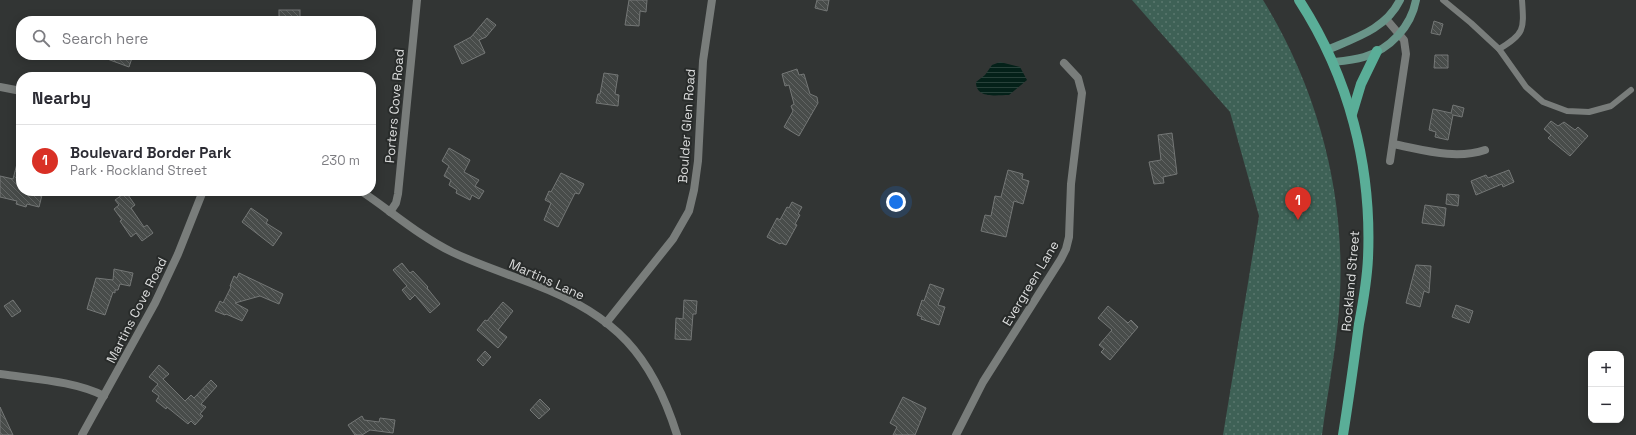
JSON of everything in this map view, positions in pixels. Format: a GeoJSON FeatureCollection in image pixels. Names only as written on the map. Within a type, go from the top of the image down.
{"type":"FeatureCollection","features":[{"type":"Feature","properties":{"kind":"main road","name":"Rockland Street"},"geometry":{"type":"LineString","coordinates":[[1299,0],[1333,62],[1352,114],[1364,170],[1367,194],[1368,240],[1365,285],[1343,435]]}},
{"type":"Feature","properties":{"kind":"main road"},"geometry":{"type":"LineString","coordinates":[[1327,50],[1372,30],[1387,20],[1400,0]]}},
{"type":"Feature","properties":{"kind":"main road"},"geometry":{"type":"LineString","coordinates":[[1333,62],[1364,57],[1377,51],[1400,34],[1412,14],[1416,0]]}},
{"type":"Feature","properties":{"kind":"main road"},"geometry":{"type":"LineString","coordinates":[[1352,114],[1364,76],[1377,51]]}},
{"type":"Feature","properties":{"kind":"street","name":"Porters Cove Road"},"geometry":{"type":"LineString","coordinates":[[390,212],[396,203],[398,194],[409,68],[417,0]]}},
{"type":"Feature","properties":{"kind":"street","name":"Boulder Glen Road"},"geometry":{"type":"LineString","coordinates":[[606,323],[673,239],[689,211],[694,190],[698,161],[703,61],[712,0]]}},
{"type":"Feature","properties":{"kind":"street"},"geometry":{"type":"LineString","coordinates":[[1387,20],[1400,34],[1405,44],[1406,54],[1390,161]]}},
{"type":"Feature","properties":{"kind":"street","name":"Evergreen Lane"},"geometry":{"type":"LineString","coordinates":[[956,435],[983,382],[1066,249],[1069,237],[1071,184],[1082,92],[1078,78],[1064,63]]}},
{"type":"Feature","properties":{"kind":"street"},"geometry":{"type":"LineString","coordinates":[[0,87],[16,91]]}},
{"type":"Feature","properties":{"kind":"street"},"geometry":{"type":"LineString","coordinates":[[1393,144],[1446,154],[1469,154],[1485,150]]}},
{"type":"Feature","properties":{"kind":"street","name":"Martins Cove Road"},"geometry":{"type":"LineString","coordinates":[[82,435],[164,286],[201,196]]}},
{"type":"Feature","properties":{"kind":"street","name":"Martins Lane"},"geometry":{"type":"LineString","coordinates":[[368,196],[426,237],[451,251],[551,291],[576,304],[606,323],[632,346],[651,372],[666,402],[678,435]]}},
{"type":"Feature","properties":{"kind":"street"},"geometry":{"type":"LineString","coordinates":[[0,374],[78,386],[93,390],[104,396]]}},
{"type":"Feature","properties":{"kind":"lane"},"geometry":{"type":"LineString","coordinates":[[1443,0],[1499,49],[1526,87],[1543,102],[1567,111],[1589,112],[1611,106],[1631,90]]}},
{"type":"Feature","properties":{"kind":"lane"},"geometry":{"type":"LineString","coordinates":[[1499,49],[1515,39],[1520,33],[1523,26],[1522,0]]}},
{"type":"Feature","properties":{"kind":"shaded area"},"geometry":{"type":"Polygon","coordinates":[[[1132,0],[1263,0],[1299,68],[1324,141],[1338,217],[1340,255],[1339,312],[1322,435],[1223,435],[1259,216],[1230,112],[1132,0]]]}},
{"type":"Feature","properties":{"kind":"shaded area"},"geometry":{"type":"Polygon","coordinates":[[[1000,62],[1020,67],[1027,80],[1009,95],[983,94],[979,91],[976,82],[985,75],[992,65],[1000,62]]]}},
{"type":"Feature","properties":{"kind":"building"},"geometry":{"type":"Polygon","coordinates":[[[629,0],[647,0],[646,12],[640,11],[639,26],[625,25],[629,0]]]}},
{"type":"Feature","properties":{"kind":"building"},"geometry":{"type":"Polygon","coordinates":[[[817,0],[829,0],[827,11],[815,8],[817,0]]]}},
{"type":"Feature","properties":{"kind":"building"},"geometry":{"type":"Polygon","coordinates":[[[279,10],[300,10],[300,16],[279,16],[279,10]]]}},
{"type":"Feature","properties":{"kind":"building"},"geometry":{"type":"Polygon","coordinates":[[[487,18],[496,25],[486,37],[479,40],[485,53],[462,64],[454,46],[471,37],[487,18]]]}},
{"type":"Feature","properties":{"kind":"building"},"geometry":{"type":"Polygon","coordinates":[[[1434,21],[1443,24],[1440,35],[1431,33],[1434,21]]]}},
{"type":"Feature","properties":{"kind":"building"},"geometry":{"type":"Polygon","coordinates":[[[1435,55],[1448,55],[1448,68],[1434,68],[1435,55]]]}},
{"type":"Feature","properties":{"kind":"building"},"geometry":{"type":"Polygon","coordinates":[[[110,60],[131,60],[129,67],[110,60]]]}},
{"type":"Feature","properties":{"kind":"building"},"geometry":{"type":"Polygon","coordinates":[[[797,69],[799,75],[804,74],[810,94],[817,97],[818,103],[799,136],[784,127],[793,111],[791,106],[794,104],[789,85],[785,86],[782,74],[797,69]]]}},
{"type":"Feature","properties":{"kind":"building"},"geometry":{"type":"Polygon","coordinates":[[[604,73],[618,75],[615,94],[619,95],[618,106],[596,103],[598,94],[600,94],[604,73]]]}},
{"type":"Feature","properties":{"kind":"building"},"geometry":{"type":"Polygon","coordinates":[[[1453,105],[1464,108],[1462,117],[1453,115],[1448,140],[1435,137],[1436,132],[1429,130],[1433,109],[1451,113],[1453,105]]]}},
{"type":"Feature","properties":{"kind":"building"},"geometry":{"type":"Polygon","coordinates":[[[1551,121],[1558,126],[1564,122],[1575,130],[1578,127],[1588,136],[1570,156],[1548,138],[1551,135],[1544,129],[1551,121]]]}},
{"type":"Feature","properties":{"kind":"building"},"geometry":{"type":"Polygon","coordinates":[[[1172,133],[1177,174],[1163,177],[1164,183],[1154,184],[1149,162],[1161,160],[1158,135],[1172,133]]]}},
{"type":"Feature","properties":{"kind":"building"},"geometry":{"type":"Polygon","coordinates":[[[449,148],[470,160],[464,172],[479,180],[475,186],[484,191],[479,199],[472,195],[470,200],[456,193],[457,190],[449,185],[451,180],[444,176],[449,166],[442,161],[449,148]]]}},
{"type":"Feature","properties":{"kind":"building"},"geometry":{"type":"Polygon","coordinates":[[[16,168],[16,196],[42,196],[39,207],[27,204],[26,207],[16,204],[17,201],[0,197],[0,176],[13,179],[16,168]]]}},
{"type":"Feature","properties":{"kind":"building"},"geometry":{"type":"Polygon","coordinates":[[[1008,170],[1023,174],[1022,179],[1029,181],[1023,204],[1014,201],[1006,237],[981,231],[985,215],[991,216],[995,196],[1001,197],[1008,170]]]}},
{"type":"Feature","properties":{"kind":"building"},"geometry":{"type":"Polygon","coordinates":[[[1509,170],[1514,182],[1503,187],[1502,184],[1476,195],[1471,181],[1486,175],[1488,178],[1509,170]]]}},
{"type":"Feature","properties":{"kind":"building"},"geometry":{"type":"Polygon","coordinates":[[[561,173],[584,184],[579,194],[575,193],[558,227],[544,220],[551,203],[545,200],[561,173]]]}},
{"type":"Feature","properties":{"kind":"building"},"geometry":{"type":"Polygon","coordinates":[[[1447,194],[1459,195],[1458,206],[1446,204],[1447,194]]]}},
{"type":"Feature","properties":{"kind":"building"},"geometry":{"type":"Polygon","coordinates":[[[120,196],[129,196],[135,205],[131,208],[144,227],[147,225],[153,233],[142,241],[136,233],[131,237],[114,209],[119,205],[115,200],[120,196]]]}},
{"type":"Feature","properties":{"kind":"building"},"geometry":{"type":"Polygon","coordinates":[[[792,202],[802,207],[798,214],[800,215],[795,224],[797,225],[786,245],[780,244],[767,237],[777,218],[780,220],[787,207],[789,208],[792,202]]]}},
{"type":"Feature","properties":{"kind":"building"},"geometry":{"type":"Polygon","coordinates":[[[1425,205],[1446,208],[1444,226],[1422,223],[1425,205]]]}},
{"type":"Feature","properties":{"kind":"building"},"geometry":{"type":"Polygon","coordinates":[[[251,208],[268,220],[266,223],[282,233],[273,246],[242,222],[251,208]]]}},
{"type":"Feature","properties":{"kind":"building"},"geometry":{"type":"Polygon","coordinates":[[[402,263],[410,273],[413,271],[428,287],[427,288],[440,304],[430,313],[415,295],[410,300],[402,290],[407,286],[393,270],[402,263]]]}},
{"type":"Feature","properties":{"kind":"building"},"geometry":{"type":"Polygon","coordinates":[[[1416,265],[1431,266],[1429,293],[1424,291],[1420,307],[1406,303],[1416,265]]]}},
{"type":"Feature","properties":{"kind":"building"},"geometry":{"type":"Polygon","coordinates":[[[114,269],[133,273],[130,286],[120,284],[118,290],[115,290],[115,293],[113,292],[105,315],[87,309],[96,278],[113,280],[114,269]]]}},
{"type":"Feature","properties":{"kind":"building"},"geometry":{"type":"Polygon","coordinates":[[[239,273],[283,294],[279,304],[260,296],[235,303],[248,310],[242,321],[215,311],[220,301],[223,303],[231,287],[230,286],[234,276],[237,278],[239,273]]]}},
{"type":"Feature","properties":{"kind":"building"},"geometry":{"type":"Polygon","coordinates":[[[930,284],[944,289],[938,305],[945,307],[939,325],[921,319],[922,317],[917,315],[930,284]]]}},
{"type":"Feature","properties":{"kind":"building"},"geometry":{"type":"Polygon","coordinates":[[[13,300],[21,311],[12,317],[4,306],[13,300]]]}},
{"type":"Feature","properties":{"kind":"building"},"geometry":{"type":"Polygon","coordinates":[[[684,300],[697,301],[696,314],[693,314],[691,340],[675,339],[676,318],[683,319],[684,300]]]}},
{"type":"Feature","properties":{"kind":"building"},"geometry":{"type":"Polygon","coordinates":[[[503,302],[513,311],[498,330],[507,337],[498,348],[477,330],[485,320],[487,321],[503,302]]]}},
{"type":"Feature","properties":{"kind":"building"},"geometry":{"type":"Polygon","coordinates":[[[1456,305],[1473,311],[1469,323],[1452,317],[1456,305]]]}},
{"type":"Feature","properties":{"kind":"building"},"geometry":{"type":"Polygon","coordinates":[[[1108,306],[1128,323],[1131,320],[1138,327],[1110,360],[1101,352],[1104,349],[1099,345],[1112,330],[1098,318],[1108,306]]]}},
{"type":"Feature","properties":{"kind":"building"},"geometry":{"type":"Polygon","coordinates":[[[485,351],[491,357],[483,366],[477,360],[485,351]]]}},
{"type":"Feature","properties":{"kind":"building"},"geometry":{"type":"Polygon","coordinates":[[[159,365],[169,374],[163,379],[185,401],[191,395],[194,398],[211,380],[217,386],[201,404],[206,407],[200,414],[203,416],[195,425],[191,421],[188,424],[167,407],[166,409],[156,401],[159,396],[152,391],[158,384],[149,377],[159,365]]]}},
{"type":"Feature","properties":{"kind":"building"},"geometry":{"type":"Polygon","coordinates":[[[903,397],[926,408],[915,435],[893,435],[897,427],[890,423],[903,397]]]}},
{"type":"Feature","properties":{"kind":"building"},"geometry":{"type":"Polygon","coordinates":[[[540,399],[550,409],[539,419],[530,410],[540,399]]]}},
{"type":"Feature","properties":{"kind":"building"},"geometry":{"type":"Polygon","coordinates":[[[0,407],[13,435],[0,435],[0,407]]]}},
{"type":"Feature","properties":{"kind":"building"},"geometry":{"type":"Polygon","coordinates":[[[362,416],[364,420],[379,422],[380,418],[395,420],[393,433],[370,430],[362,435],[355,435],[348,425],[362,416]]]}},
{"type":"Feature","properties":{"kind":"place","name":"Boulevard Border Park"},"geometry":{"type":"Point","coordinates":[1298,220]}}]}
